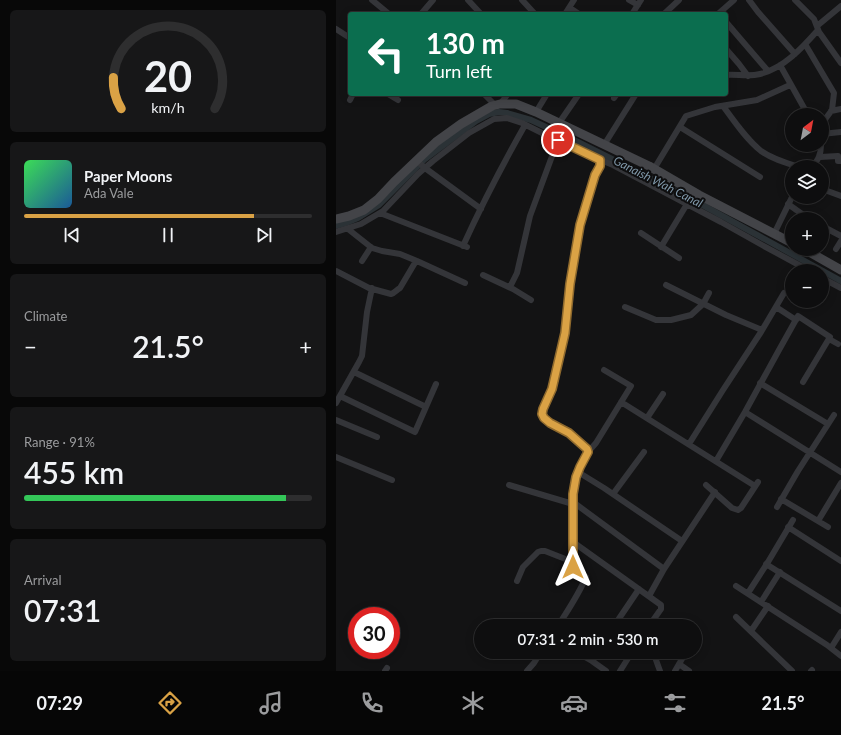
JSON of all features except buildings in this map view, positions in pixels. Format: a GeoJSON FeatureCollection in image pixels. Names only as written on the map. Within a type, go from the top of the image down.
{"type":"FeatureCollection","features":[{"type":"Feature","properties":{"kind":"street"},"geometry":{"type":"LineString","coordinates":[[372,0],[387,12]]}},
{"type":"Feature","properties":{"kind":"street"},"geometry":{"type":"LineString","coordinates":[[423,12],[433,0]]}},
{"type":"Feature","properties":{"kind":"street"},"geometry":{"type":"LineString","coordinates":[[468,0],[479,12]]}},
{"type":"Feature","properties":{"kind":"street"},"geometry":{"type":"LineString","coordinates":[[522,0],[534,12]]}},
{"type":"Feature","properties":{"kind":"street"},"geometry":{"type":"LineString","coordinates":[[567,12],[574,0]]}},
{"type":"Feature","properties":{"kind":"street"},"geometry":{"type":"LineString","coordinates":[[629,0],[640,3],[634,12]]}},
{"type":"Feature","properties":{"kind":"street"},"geometry":{"type":"LineString","coordinates":[[666,12],[679,0]]}},
{"type":"Feature","properties":{"kind":"street"},"geometry":{"type":"LineString","coordinates":[[720,12],[734,0]]}},
{"type":"Feature","properties":{"kind":"street"},"geometry":{"type":"LineString","coordinates":[[748,0],[795,54]]}},
{"type":"Feature","properties":{"kind":"street"},"geometry":{"type":"LineString","coordinates":[[796,0],[814,19],[817,28],[841,63]]}},
{"type":"Feature","properties":{"kind":"street"},"geometry":{"type":"LineString","coordinates":[[728,75],[748,76],[760,74],[780,65],[795,54],[817,28],[840,7]]}},
{"type":"Feature","properties":{"kind":"street"},"geometry":{"type":"LineString","coordinates":[[570,8],[576,12]]}},
{"type":"Feature","properties":{"kind":"street"},"geometry":{"type":"LineString","coordinates":[[728,24],[768,71]]}},
{"type":"Feature","properties":{"kind":"street"},"geometry":{"type":"LineString","coordinates":[[337,31],[348,37]]}},
{"type":"Feature","properties":{"kind":"street"},"geometry":{"type":"LineString","coordinates":[[805,44],[834,93],[831,111],[829,114]]}},
{"type":"Feature","properties":{"kind":"street"},"geometry":{"type":"LineString","coordinates":[[728,51],[748,76]]}},
{"type":"Feature","properties":{"kind":"street"},"geometry":{"type":"LineString","coordinates":[[780,65],[804,108]]}},
{"type":"Feature","properties":{"kind":"street"},"geometry":{"type":"LineString","coordinates":[[654,169],[686,116],[715,107],[757,100],[790,85]]}},
{"type":"Feature","properties":{"kind":"street"},"geometry":{"type":"LineString","coordinates":[[391,96],[398,100]]}},
{"type":"Feature","properties":{"kind":"street"},"geometry":{"type":"LineString","coordinates":[[487,96],[498,105]]}},
{"type":"Feature","properties":{"kind":"street"},"geometry":{"type":"LineString","coordinates":[[498,105],[506,96]]}},
{"type":"Feature","properties":{"kind":"street"},"geometry":{"type":"LineString","coordinates":[[536,112],[546,96]]}},
{"type":"Feature","properties":{"kind":"street"},"geometry":{"type":"LineString","coordinates":[[510,287],[517,273],[530,216],[558,139],[560,127],[578,96]]}},
{"type":"Feature","properties":{"kind":"street"},"geometry":{"type":"LineString","coordinates":[[604,145],[635,96]]}},
{"type":"Feature","properties":{"kind":"street"},"geometry":{"type":"LineString","coordinates":[[336,232],[361,224],[380,213],[391,203],[436,142],[461,124],[492,106],[516,104],[536,112],[560,127],[604,145],[654,169],[699,195],[785,240]]}},
{"type":"Feature","properties":{"kind":"street"},"geometry":{"type":"LineString","coordinates":[[723,106],[740,130],[761,151],[785,162]]}},
{"type":"Feature","properties":{"kind":"street"},"geometry":{"type":"LineString","coordinates":[[831,111],[841,109]]}},
{"type":"Feature","properties":{"kind":"street"},"geometry":{"type":"LineString","coordinates":[[337,218],[349,216],[364,210],[378,199],[394,182],[420,164],[453,145],[469,133],[494,118],[507,118],[558,139],[613,165],[797,264]]}},
{"type":"Feature","properties":{"kind":"street"},"geometry":{"type":"LineString","coordinates":[[380,213],[465,247],[501,167],[525,125]]}},
{"type":"Feature","properties":{"kind":"street"},"geometry":{"type":"LineString","coordinates":[[680,127],[760,177]]}},
{"type":"Feature","properties":{"kind":"street"},"geometry":{"type":"LineString","coordinates":[[829,133],[841,132]]}},
{"type":"Feature","properties":{"kind":"street"},"geometry":{"type":"LineString","coordinates":[[818,160],[821,152]]}},
{"type":"Feature","properties":{"kind":"street"},"geometry":{"type":"LineString","coordinates":[[820,157],[838,156],[838,161],[841,161]]}},
{"type":"Feature","properties":{"kind":"street"},"geometry":{"type":"LineString","coordinates":[[588,452],[587,449],[569,433],[550,423],[542,414],[552,389],[565,333],[570,284],[580,225],[595,175],[600,166],[600,160]]}},
{"type":"Feature","properties":{"kind":"street"},"geometry":{"type":"LineString","coordinates":[[420,164],[481,209]]}},
{"type":"Feature","properties":{"kind":"street"},"geometry":{"type":"LineString","coordinates":[[829,192],[841,196]]}},
{"type":"Feature","properties":{"kind":"street"},"geometry":{"type":"LineString","coordinates":[[661,247],[687,204]]}},
{"type":"Feature","properties":{"kind":"street"},"geometry":{"type":"LineString","coordinates":[[774,234],[788,204],[799,212]]}},
{"type":"Feature","properties":{"kind":"street"},"geometry":{"type":"LineString","coordinates":[[348,229],[371,247],[382,251],[400,254],[465,283]]}},
{"type":"Feature","properties":{"kind":"street"},"geometry":{"type":"LineString","coordinates":[[829,230],[841,236]]}},
{"type":"Feature","properties":{"kind":"street"},"geometry":{"type":"LineString","coordinates":[[641,233],[679,258]]}},
{"type":"Feature","properties":{"kind":"street"},"geometry":{"type":"LineString","coordinates":[[836,249],[841,241]]}},
{"type":"Feature","properties":{"kind":"street"},"geometry":{"type":"LineString","coordinates":[[362,261],[371,247]]}},
{"type":"Feature","properties":{"kind":"street"},"geometry":{"type":"LineString","coordinates":[[816,256],[841,270]]}},
{"type":"Feature","properties":{"kind":"street"},"geometry":{"type":"LineString","coordinates":[[336,271],[372,288],[393,294],[400,288],[416,261]]}},
{"type":"Feature","properties":{"kind":"street"},"geometry":{"type":"LineString","coordinates":[[483,275],[510,287],[531,300]]}},
{"type":"Feature","properties":{"kind":"street"},"geometry":{"type":"LineString","coordinates":[[829,282],[841,288]]}},
{"type":"Feature","properties":{"kind":"street"},"geometry":{"type":"LineString","coordinates":[[666,285],[726,315],[762,330]]}},
{"type":"Feature","properties":{"kind":"street"},"geometry":{"type":"LineString","coordinates":[[336,403],[362,356],[367,312],[372,288]]}},
{"type":"Feature","properties":{"kind":"street"},"geometry":{"type":"LineString","coordinates":[[625,307],[656,320],[672,320],[692,315],[703,304],[709,293]]}},
{"type":"Feature","properties":{"kind":"street"},"geometry":{"type":"LineString","coordinates":[[689,444],[784,293]]}},
{"type":"Feature","properties":{"kind":"street"},"geometry":{"type":"LineString","coordinates":[[776,307],[796,320]]}},
{"type":"Feature","properties":{"kind":"street"},"geometry":{"type":"LineString","coordinates":[[716,461],[798,316],[838,344]]}},
{"type":"Feature","properties":{"kind":"street"},"geometry":{"type":"LineString","coordinates":[[803,382],[829,339]]}},
{"type":"Feature","properties":{"kind":"street"},"geometry":{"type":"LineString","coordinates":[[562,619],[586,577],[573,567],[573,503],[574,489],[578,472],[588,452],[596,443],[631,386],[604,370]]}},
{"type":"Feature","properties":{"kind":"street"},"geometry":{"type":"LineString","coordinates":[[354,372],[426,407]]}},
{"type":"Feature","properties":{"kind":"street"},"geometry":{"type":"LineString","coordinates":[[760,383],[828,424]]}},
{"type":"Feature","properties":{"kind":"street"},"geometry":{"type":"LineString","coordinates":[[340,396],[415,432],[436,384]]}},
{"type":"Feature","properties":{"kind":"street"},"geometry":{"type":"LineString","coordinates":[[647,418],[663,394]]}},
{"type":"Feature","properties":{"kind":"street"},"geometry":{"type":"LineString","coordinates":[[621,402],[716,461],[757,484],[741,508],[738,510],[732,508],[706,485]]}},
{"type":"Feature","properties":{"kind":"street"},"geometry":{"type":"LineString","coordinates":[[745,412],[841,472]]}},
{"type":"Feature","properties":{"kind":"street"},"geometry":{"type":"LineString","coordinates":[[778,507],[781,499],[834,415]]}},
{"type":"Feature","properties":{"kind":"street"},"geometry":{"type":"LineString","coordinates":[[336,420],[377,437]]}},
{"type":"Feature","properties":{"kind":"street"},"geometry":{"type":"LineString","coordinates":[[613,494],[644,452]]}},
{"type":"Feature","properties":{"kind":"street"},"geometry":{"type":"LineString","coordinates":[[336,457],[392,480]]}},
{"type":"Feature","properties":{"kind":"street"},"geometry":{"type":"LineString","coordinates":[[578,472],[682,541]]}},
{"type":"Feature","properties":{"kind":"street"},"geometry":{"type":"LineString","coordinates":[[818,521],[841,483]]}},
{"type":"Feature","properties":{"kind":"street"},"geometry":{"type":"LineString","coordinates":[[508,485],[573,503],[664,569]]}},
{"type":"Feature","properties":{"kind":"street"},"geometry":{"type":"LineString","coordinates":[[649,596],[664,569],[715,492]]}},
{"type":"Feature","properties":{"kind":"street"},"geometry":{"type":"LineString","coordinates":[[781,499],[828,527]]}},
{"type":"Feature","properties":{"kind":"street"},"geometry":{"type":"LineString","coordinates":[[748,594],[793,520]]}},
{"type":"Feature","properties":{"kind":"street"},"geometry":{"type":"LineString","coordinates":[[788,527],[841,561]]}},
{"type":"Feature","properties":{"kind":"street"},"geometry":{"type":"LineString","coordinates":[[573,542],[661,605],[661,609],[654,619]]}},
{"type":"Feature","properties":{"kind":"street"},"geometry":{"type":"LineString","coordinates":[[517,581],[523,566],[538,552],[545,551],[573,562]]}},
{"type":"Feature","properties":{"kind":"street"},"geometry":{"type":"LineString","coordinates":[[766,564],[841,611]]}},
{"type":"Feature","properties":{"kind":"street"},"geometry":{"type":"LineString","coordinates":[[761,602],[780,572]]}},
{"type":"Feature","properties":{"kind":"street"},"geometry":{"type":"LineString","coordinates":[[736,586],[841,656]]}},
{"type":"Feature","properties":{"kind":"street"},"geometry":{"type":"LineString","coordinates":[[619,619],[639,589]]}},
{"type":"Feature","properties":{"kind":"street"},"geometry":{"type":"LineString","coordinates":[[751,631],[768,606]]}},
{"type":"Feature","properties":{"kind":"street"},"geometry":{"type":"LineString","coordinates":[[736,617],[792,671]]}},
{"type":"Feature","properties":{"kind":"street"},"geometry":{"type":"LineString","coordinates":[[831,648],[841,632]]}},
{"type":"Feature","properties":{"kind":"street"},"geometry":{"type":"LineString","coordinates":[[528,671],[537,659]]}},
{"type":"Feature","properties":{"kind":"street"},"geometry":{"type":"LineString","coordinates":[[588,659],[606,671]]}},
{"type":"Feature","properties":{"kind":"street"},"geometry":{"type":"LineString","coordinates":[[620,671],[628,659]]}},
{"type":"Feature","properties":{"kind":"street"},"geometry":{"type":"LineString","coordinates":[[675,671],[682,659]]}},
{"type":"Feature","properties":{"kind":"street"},"geometry":{"type":"LineString","coordinates":[[656,660],[660,671]]}},
{"type":"Feature","properties":{"kind":"street"},"geometry":{"type":"LineString","coordinates":[[679,664],[690,671]]}},
{"type":"Feature","properties":{"kind":"waterway","name":"Ganaish Wah Canal"},"geometry":{"type":"LineString","coordinates":[[336,226],[358,218],[379,205],[425,159],[476,121],[489,114],[499,112],[531,120],[578,142],[686,196],[841,281]]}},
{"type":"Feature","properties":{"kind":"route"},"geometry":{"type":"LineString","coordinates":[[558,140],[578,151],[600,160],[600,166],[595,175],[580,225],[570,284],[565,333],[552,389],[542,414],[550,423],[569,433],[587,449],[588,452],[576,477],[573,494],[573,567]]}}]}
